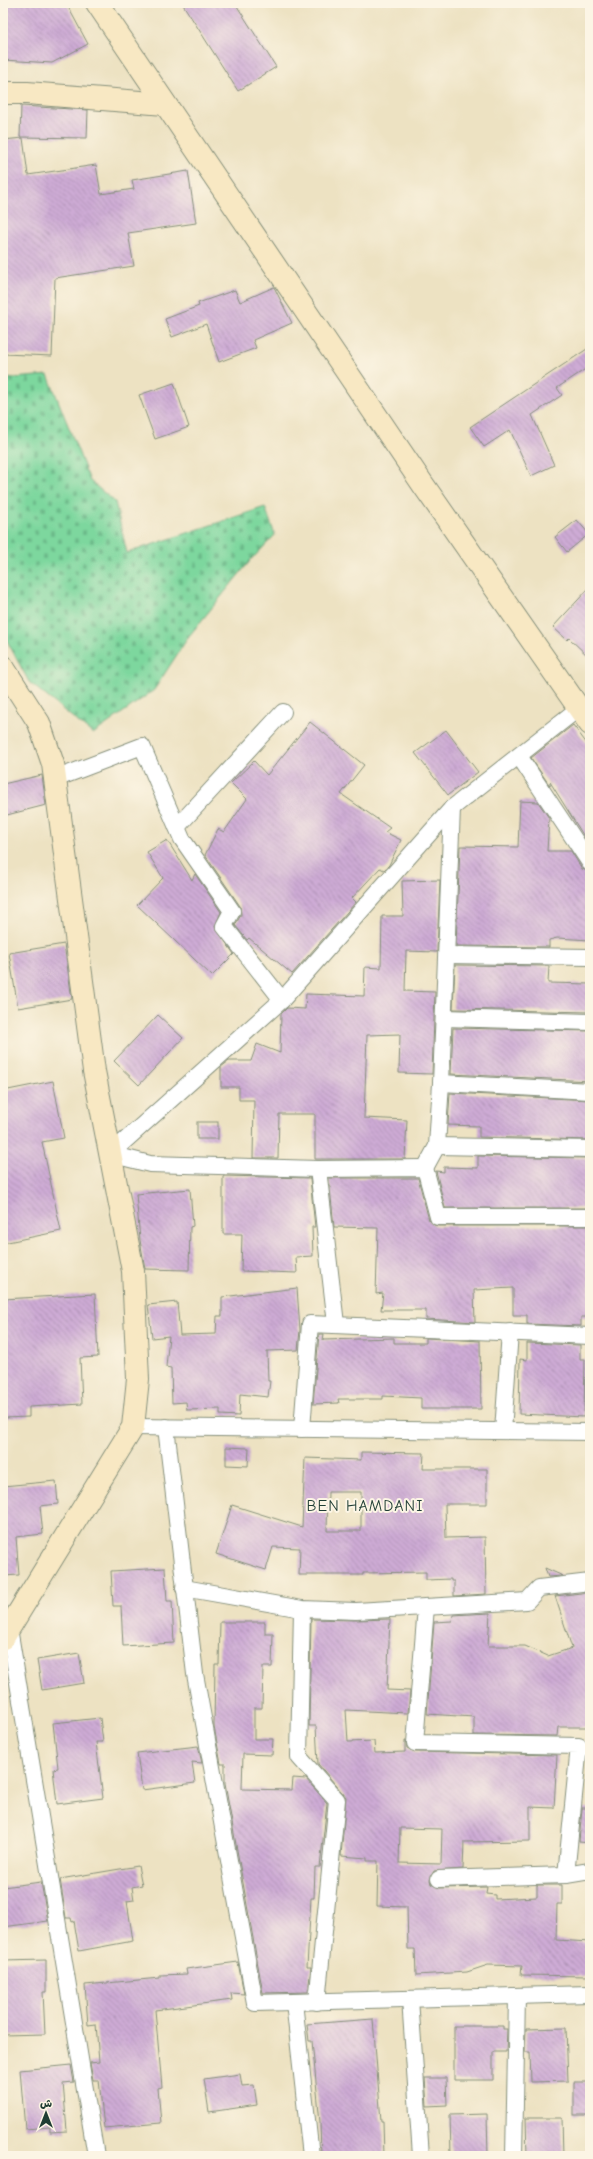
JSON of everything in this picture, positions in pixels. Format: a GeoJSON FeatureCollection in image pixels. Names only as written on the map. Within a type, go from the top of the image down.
{"type":"FeatureCollection","features":[{"type":"Feature","properties":{"kind":"street"},"geometry":{"type":"LineString","coordinates":[[102,6],[165,104],[424,486],[584,716],[519,756],[452,808],[282,1000],[110,1154]]}},
{"type":"Feature","properties":{"kind":"street"},"geometry":{"type":"LineString","coordinates":[[3,93],[27,93],[165,104]]}},
{"type":"Feature","properties":{"kind":"street"},"geometry":{"type":"LineString","coordinates":[[3,667],[38,723],[53,764],[94,1071],[133,1270],[138,1379],[133,1427],[6,1633],[96,2156]]}},
{"type":"Feature","properties":{"kind":"street"},"geometry":{"type":"LineString","coordinates":[[177,827],[283,712]]}},
{"type":"Feature","properties":{"kind":"street"},"geometry":{"type":"LineString","coordinates":[[55,779],[142,746],[182,839],[232,911],[224,926],[282,1000]]}},
{"type":"Feature","properties":{"kind":"street"},"geometry":{"type":"LineString","coordinates":[[519,756],[590,863]]}},
{"type":"Feature","properties":{"kind":"street"},"geometry":{"type":"LineString","coordinates":[[452,808],[447,955],[437,1146],[425,1168],[438,1217],[590,1217]]}},
{"type":"Feature","properties":{"kind":"street"},"geometry":{"type":"LineString","coordinates":[[447,955],[590,957]]}},
{"type":"Feature","properties":{"kind":"street"},"geometry":{"type":"LineString","coordinates":[[444,1018],[590,1022]]}},
{"type":"Feature","properties":{"kind":"street"},"geometry":{"type":"LineString","coordinates":[[441,1084],[590,1091]]}},
{"type":"Feature","properties":{"kind":"street"},"geometry":{"type":"LineString","coordinates":[[437,1146],[590,1149]]}},
{"type":"Feature","properties":{"kind":"street"},"geometry":{"type":"LineString","coordinates":[[110,1154],[150,1164],[318,1169],[425,1168]]}},
{"type":"Feature","properties":{"kind":"street"},"geometry":{"type":"LineString","coordinates":[[318,1169],[336,1324]]}},
{"type":"Feature","properties":{"kind":"street"},"geometry":{"type":"LineString","coordinates":[[302,1429],[310,1324],[590,1336]]}},
{"type":"Feature","properties":{"kind":"street"},"geometry":{"type":"LineString","coordinates":[[503,1431],[510,1332]]}},
{"type":"Feature","properties":{"kind":"street"},"geometry":{"type":"LineString","coordinates":[[133,1427],[590,1432]]}},
{"type":"Feature","properties":{"kind":"street"},"geometry":{"type":"LineString","coordinates":[[166,1427],[195,1674],[255,2003],[590,1994]]}},
{"type":"Feature","properties":{"kind":"street"},"geometry":{"type":"LineString","coordinates":[[184,1588],[302,1609],[356,1611],[527,1601],[539,1588],[590,1582]]}},
{"type":"Feature","properties":{"kind":"street"},"geometry":{"type":"LineString","coordinates":[[426,1607],[415,1743],[578,1746],[566,1875]]}},
{"type":"Feature","properties":{"kind":"street"},"geometry":{"type":"LineString","coordinates":[[302,1609],[299,1757],[337,1800],[317,2002]]}},
{"type":"Feature","properties":{"kind":"street"},"geometry":{"type":"LineString","coordinates":[[439,1879],[566,1875],[590,1871]]}},
{"type":"Feature","properties":{"kind":"street"},"geometry":{"type":"LineString","coordinates":[[514,2156],[516,1996]]}},
{"type":"Feature","properties":{"kind":"street"},"geometry":{"type":"LineString","coordinates":[[410,1999],[421,2156]]}},
{"type":"Feature","properties":{"kind":"street"},"geometry":{"type":"LineString","coordinates":[[294,2002],[311,2156]]}},
{"type":"Feature","properties":{"kind":"green space"},"geometry":{"type":"Polygon","coordinates":[[[48,375],[90,481],[115,502],[127,553],[265,507],[275,535],[250,561],[189,636],[154,690],[93,734],[29,682],[3,633],[3,379],[48,375]]]}},
{"type":"Feature","properties":{"kind":"building"},"geometry":{"type":"Polygon","coordinates":[[[3,3],[66,3],[88,44],[52,63],[3,60],[3,3]]]}},
{"type":"Feature","properties":{"kind":"building"},"geometry":{"type":"Polygon","coordinates":[[[182,3],[235,3],[276,67],[238,91],[182,3]]]}},
{"type":"Feature","properties":{"kind":"building"},"geometry":{"type":"Polygon","coordinates":[[[21,106],[88,110],[87,138],[20,137],[21,106]]]}},
{"type":"Feature","properties":{"kind":"building"},"geometry":{"type":"Polygon","coordinates":[[[23,138],[28,175],[96,165],[101,194],[134,189],[132,180],[188,171],[196,223],[128,233],[134,266],[55,278],[52,356],[3,354],[3,140],[23,138]]]}},
{"type":"Feature","properties":{"kind":"building"},"geometry":{"type":"Polygon","coordinates":[[[274,287],[292,323],[253,340],[256,348],[219,362],[206,324],[172,337],[165,319],[199,306],[198,303],[235,290],[240,302],[274,287]]]}},
{"type":"Feature","properties":{"kind":"building"},"geometry":{"type":"Polygon","coordinates":[[[590,347],[590,366],[557,388],[562,395],[532,415],[554,465],[531,476],[510,430],[484,447],[470,427],[590,347]]]}},
{"type":"Feature","properties":{"kind":"building"},"geometry":{"type":"Polygon","coordinates":[[[174,383],[189,427],[155,439],[139,395],[174,383]]]}},
{"type":"Feature","properties":{"kind":"building"},"geometry":{"type":"Polygon","coordinates":[[[577,520],[589,534],[567,552],[555,537],[577,520]]]}},
{"type":"Feature","properties":{"kind":"building"},"geometry":{"type":"Polygon","coordinates":[[[590,587],[590,658],[569,638],[567,640],[553,627],[590,587]]]}},
{"type":"Feature","properties":{"kind":"building"},"geometry":{"type":"Polygon","coordinates":[[[310,722],[364,765],[341,794],[390,828],[385,832],[401,840],[389,865],[384,870],[380,868],[352,898],[356,902],[292,974],[249,938],[247,940],[235,925],[241,915],[240,906],[205,855],[218,829],[224,832],[247,799],[231,783],[254,761],[267,775],[310,722]]]}},
{"type":"Feature","properties":{"kind":"building"},"geometry":{"type":"Polygon","coordinates":[[[573,725],[590,748],[590,846],[550,782],[550,786],[531,758],[573,725]]]}},
{"type":"Feature","properties":{"kind":"building"},"geometry":{"type":"Polygon","coordinates":[[[446,730],[478,772],[448,795],[415,753],[446,730]]]}},
{"type":"Feature","properties":{"kind":"building"},"geometry":{"type":"Polygon","coordinates":[[[42,775],[46,805],[3,816],[3,784],[42,775]]]}},
{"type":"Feature","properties":{"kind":"building"},"geometry":{"type":"Polygon","coordinates":[[[520,801],[538,802],[549,818],[547,851],[571,851],[582,869],[590,872],[590,940],[557,938],[549,940],[549,947],[456,946],[460,846],[518,847],[520,801]]]}},
{"type":"Feature","properties":{"kind":"building"},"geometry":{"type":"Polygon","coordinates":[[[167,840],[192,880],[195,874],[221,912],[215,927],[234,954],[212,976],[137,905],[163,878],[147,852],[167,840]]]}},
{"type":"Feature","properties":{"kind":"building"},"geometry":{"type":"Polygon","coordinates":[[[440,880],[437,952],[406,951],[405,991],[435,992],[432,1074],[399,1073],[400,1034],[367,1035],[364,1118],[407,1120],[405,1159],[315,1159],[315,1114],[279,1114],[278,1158],[253,1158],[254,1100],[239,1100],[239,1087],[221,1087],[221,1067],[229,1061],[251,1061],[257,1044],[280,1053],[281,1014],[287,1008],[305,1009],[306,994],[364,996],[365,967],[381,968],[382,916],[403,916],[402,881],[440,880]]]}},
{"type":"Feature","properties":{"kind":"building"},"geometry":{"type":"Polygon","coordinates":[[[64,944],[72,999],[18,1008],[9,953],[64,944]]]}},
{"type":"Feature","properties":{"kind":"building"},"geometry":{"type":"Polygon","coordinates":[[[455,965],[549,966],[548,983],[590,984],[590,1012],[453,1009],[455,965]]]}},
{"type":"Feature","properties":{"kind":"building"},"geometry":{"type":"Polygon","coordinates":[[[158,1015],[183,1038],[139,1085],[114,1061],[158,1015]]]}},
{"type":"Feature","properties":{"kind":"building"},"geometry":{"type":"Polygon","coordinates":[[[453,1028],[590,1031],[590,1081],[451,1074],[453,1028]]]}},
{"type":"Feature","properties":{"kind":"building"},"geometry":{"type":"Polygon","coordinates":[[[53,1081],[64,1138],[42,1142],[61,1231],[3,1243],[3,1091],[53,1081]]]}},
{"type":"Feature","properties":{"kind":"building"},"geometry":{"type":"Polygon","coordinates":[[[450,1093],[590,1100],[590,1140],[479,1137],[479,1126],[448,1125],[450,1093]]]}},
{"type":"Feature","properties":{"kind":"building"},"geometry":{"type":"Polygon","coordinates":[[[197,1122],[218,1122],[218,1139],[197,1139],[197,1122]]]}},
{"type":"Feature","properties":{"kind":"building"},"geometry":{"type":"Polygon","coordinates":[[[478,1156],[590,1158],[590,1208],[445,1208],[436,1171],[444,1172],[444,1167],[478,1168],[478,1156]]]}},
{"type":"Feature","properties":{"kind":"building"},"geometry":{"type":"Polygon","coordinates":[[[223,1176],[310,1178],[315,1227],[312,1227],[313,1256],[296,1257],[297,1273],[241,1271],[242,1234],[223,1234],[223,1176]]]}},
{"type":"Feature","properties":{"kind":"building"},"geometry":{"type":"Polygon","coordinates":[[[329,1178],[418,1178],[429,1220],[434,1225],[438,1226],[590,1226],[590,1317],[581,1317],[581,1326],[527,1324],[527,1315],[513,1315],[513,1288],[474,1290],[475,1322],[426,1319],[426,1310],[381,1310],[383,1293],[376,1294],[378,1228],[334,1227],[329,1178]]]}},
{"type":"Feature","properties":{"kind":"building"},"geometry":{"type":"Polygon","coordinates":[[[190,1189],[193,1226],[190,1227],[189,1270],[145,1269],[140,1240],[136,1194],[190,1189]]]}},
{"type":"Feature","properties":{"kind":"building"},"geometry":{"type":"Polygon","coordinates":[[[297,1288],[300,1330],[298,1350],[267,1351],[268,1381],[270,1381],[268,1397],[240,1394],[239,1416],[220,1415],[220,1409],[187,1410],[186,1402],[172,1403],[171,1368],[166,1367],[169,1336],[152,1338],[148,1305],[177,1302],[180,1335],[216,1334],[217,1316],[222,1316],[222,1297],[297,1288]]]}},
{"type":"Feature","properties":{"kind":"building"},"geometry":{"type":"Polygon","coordinates":[[[95,1294],[98,1357],[80,1358],[82,1404],[29,1407],[29,1417],[3,1418],[3,1299],[95,1294]]]}},
{"type":"Feature","properties":{"kind":"building"},"geometry":{"type":"Polygon","coordinates":[[[319,1334],[324,1334],[323,1340],[394,1338],[394,1343],[426,1343],[426,1338],[480,1341],[481,1409],[421,1409],[421,1398],[383,1396],[383,1399],[338,1399],[339,1403],[313,1404],[319,1334]]]}},
{"type":"Feature","properties":{"kind":"building"},"geometry":{"type":"Polygon","coordinates":[[[527,1343],[580,1345],[580,1359],[585,1359],[584,1417],[519,1414],[520,1359],[527,1360],[527,1343]]]}},
{"type":"Feature","properties":{"kind":"building"},"geometry":{"type":"Polygon","coordinates":[[[226,1447],[249,1448],[248,1466],[226,1465],[226,1447]]]}},
{"type":"Feature","properties":{"kind":"building"},"geometry":{"type":"Polygon","coordinates":[[[361,1452],[424,1453],[423,1469],[487,1469],[487,1504],[445,1504],[446,1538],[485,1537],[486,1594],[454,1596],[454,1581],[451,1581],[451,1579],[426,1580],[426,1572],[363,1573],[363,1575],[299,1575],[300,1548],[273,1547],[266,1570],[216,1554],[232,1505],[302,1527],[305,1458],[361,1460],[361,1452]],[[328,1492],[327,1531],[361,1531],[361,1492],[328,1492]]]}},
{"type":"Feature","properties":{"kind":"building"},"geometry":{"type":"Polygon","coordinates":[[[56,1481],[58,1504],[40,1506],[43,1534],[16,1537],[19,1575],[3,1576],[3,1486],[56,1481]]]}},
{"type":"Feature","properties":{"kind":"building"},"geometry":{"type":"Polygon","coordinates":[[[165,1568],[167,1601],[172,1601],[174,1643],[123,1646],[121,1606],[113,1606],[111,1571],[165,1568]]]}},
{"type":"Feature","properties":{"kind":"building"},"geometry":{"type":"Polygon","coordinates":[[[545,1568],[563,1576],[548,1577],[545,1568]]]}},
{"type":"Feature","properties":{"kind":"building"},"geometry":{"type":"Polygon","coordinates":[[[590,1592],[590,1727],[558,1727],[557,1736],[474,1735],[474,1717],[427,1714],[434,1622],[452,1621],[453,1615],[490,1613],[488,1646],[525,1646],[548,1656],[572,1648],[555,1596],[590,1592]]]}},
{"type":"Feature","properties":{"kind":"building"},"geometry":{"type":"Polygon","coordinates":[[[311,1619],[390,1619],[387,1690],[410,1691],[408,1713],[346,1710],[348,1742],[374,1741],[375,1753],[405,1752],[406,1740],[407,1748],[415,1752],[557,1755],[554,1808],[530,1807],[530,1841],[464,1842],[463,1869],[434,1871],[430,1880],[431,1884],[439,1888],[487,1887],[486,1894],[495,1895],[495,1899],[537,1897],[537,1885],[562,1885],[562,1904],[557,1904],[556,1940],[590,1942],[590,1976],[521,1975],[522,1966],[488,1965],[467,1972],[416,1975],[415,1949],[408,1949],[407,1907],[377,1906],[378,1861],[367,1861],[367,1858],[341,1856],[346,1797],[318,1764],[316,1726],[309,1726],[311,1619]],[[400,1828],[399,1863],[441,1864],[442,1829],[400,1828]]]}},
{"type":"Feature","properties":{"kind":"building"},"geometry":{"type":"Polygon","coordinates":[[[220,1622],[265,1622],[265,1634],[273,1634],[272,1667],[263,1667],[262,1708],[254,1708],[254,1739],[273,1739],[272,1755],[243,1754],[242,1789],[292,1790],[293,1778],[306,1779],[327,1803],[320,1867],[315,1867],[314,1898],[311,1898],[307,1967],[311,1967],[308,1992],[263,1993],[225,1784],[225,1764],[221,1764],[214,1727],[215,1664],[219,1664],[220,1622]]]}},
{"type":"Feature","properties":{"kind":"building"},"geometry":{"type":"Polygon","coordinates":[[[79,1653],[84,1683],[42,1690],[37,1660],[79,1653]]]}},
{"type":"Feature","properties":{"kind":"building"},"geometry":{"type":"Polygon","coordinates":[[[100,1718],[103,1742],[96,1742],[103,1798],[57,1804],[53,1769],[58,1768],[53,1723],[100,1718]]]}},
{"type":"Feature","properties":{"kind":"building"},"geometry":{"type":"Polygon","coordinates":[[[198,1746],[202,1763],[192,1762],[195,1783],[142,1790],[137,1753],[198,1746]]]}},
{"type":"Feature","properties":{"kind":"building"},"geometry":{"type":"Polygon","coordinates":[[[582,1808],[590,1808],[590,1843],[579,1842],[582,1808]]]}},
{"type":"Feature","properties":{"kind":"building"},"geometry":{"type":"Polygon","coordinates":[[[138,1866],[142,1885],[132,1887],[134,1900],[127,1901],[133,1941],[79,1951],[74,1921],[72,1922],[71,1918],[66,1918],[60,1879],[138,1866]]]}},
{"type":"Feature","properties":{"kind":"building"},"geometry":{"type":"Polygon","coordinates":[[[41,1882],[48,1921],[3,1927],[3,1887],[41,1882]]]}},
{"type":"Feature","properties":{"kind":"building"},"geometry":{"type":"Polygon","coordinates":[[[46,1960],[46,1992],[43,1992],[45,2034],[3,2035],[3,1961],[46,1960]]]}},
{"type":"Feature","properties":{"kind":"building"},"geometry":{"type":"Polygon","coordinates":[[[238,1962],[244,1994],[231,1993],[232,2000],[155,2010],[162,2087],[158,2088],[161,2123],[104,2128],[99,2080],[93,2080],[90,2063],[99,2062],[96,2024],[88,2025],[85,1985],[160,1978],[160,1975],[187,1974],[186,1969],[238,1962]]]}},
{"type":"Feature","properties":{"kind":"building"},"geometry":{"type":"Polygon","coordinates":[[[373,2019],[381,2121],[383,2121],[384,2156],[321,2156],[320,2122],[312,2041],[309,2041],[307,2024],[373,2019]]]}},
{"type":"Feature","properties":{"kind":"building"},"geometry":{"type":"Polygon","coordinates":[[[454,2026],[503,2026],[503,2029],[507,2029],[506,2052],[493,2052],[493,2080],[454,2080],[454,2026]]]}},
{"type":"Feature","properties":{"kind":"building"},"geometry":{"type":"Polygon","coordinates":[[[566,2028],[568,2081],[531,2082],[530,2052],[525,2052],[526,2029],[566,2028]]]}},
{"type":"Feature","properties":{"kind":"building"},"geometry":{"type":"Polygon","coordinates":[[[71,2065],[74,2082],[63,2083],[67,2131],[50,2132],[50,2127],[25,2129],[20,2070],[71,2065]]]}},
{"type":"Feature","properties":{"kind":"building"},"geometry":{"type":"Polygon","coordinates":[[[240,2074],[242,2086],[254,2085],[257,2105],[209,2112],[204,2079],[240,2074]]]}},
{"type":"Feature","properties":{"kind":"building"},"geometry":{"type":"Polygon","coordinates":[[[425,2078],[446,2078],[447,2105],[427,2106],[425,2078]]]}},
{"type":"Feature","properties":{"kind":"building"},"geometry":{"type":"Polygon","coordinates":[[[574,2082],[590,2082],[590,2115],[574,2115],[574,2082]]]}},
{"type":"Feature","properties":{"kind":"building"},"geometry":{"type":"Polygon","coordinates":[[[487,2114],[488,2156],[451,2156],[450,2115],[487,2114]]]}},
{"type":"Feature","properties":{"kind":"building"},"geometry":{"type":"Polygon","coordinates":[[[526,2118],[562,2118],[563,2156],[527,2156],[526,2118]]]}},
{"type":"Feature","properties":{"kind":"district","name":"BEN HAMDANI"},"geometry":{"type":"Point","coordinates":[365,1505]}}]}
